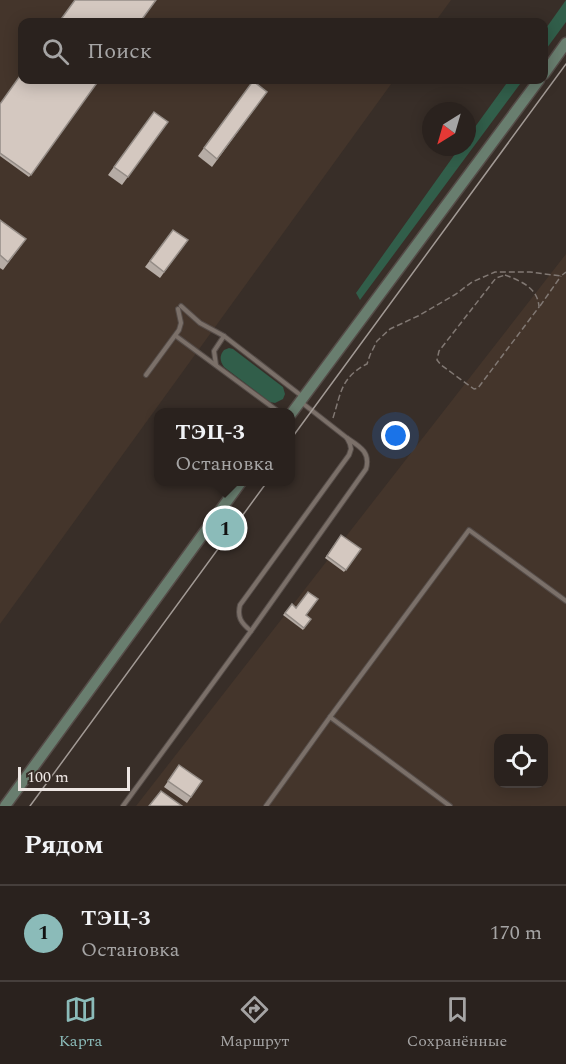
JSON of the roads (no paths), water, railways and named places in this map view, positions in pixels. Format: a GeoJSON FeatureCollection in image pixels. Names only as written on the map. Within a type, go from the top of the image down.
{"type":"FeatureCollection","features":[{"type":"Feature","properties":{"kind":"street"},"geometry":{"type":"LineString","coordinates":[[548,67],[566,43]]}},
{"type":"Feature","properties":{"kind":"street"},"geometry":{"type":"LineString","coordinates":[[295,409],[536,84]]}},
{"type":"Feature","properties":{"kind":"street"},"geometry":{"type":"LineString","coordinates":[[5,806],[239,486]]}},
{"type":"Feature","properties":{"kind":"lane"},"geometry":{"type":"LineString","coordinates":[[123,806],[251,631],[366,469],[368,462],[364,451],[302,399],[224,336],[200,323],[179,307],[179,330],[146,375]]}},
{"type":"Feature","properties":{"kind":"lane"},"geometry":{"type":"LineString","coordinates":[[176,336],[274,408]]}},
{"type":"Feature","properties":{"kind":"lane"},"geometry":{"type":"LineString","coordinates":[[216,365],[214,351],[224,336]]}},
{"type":"Feature","properties":{"kind":"lane"},"geometry":{"type":"LineString","coordinates":[[251,631],[240,620],[238,612],[240,605],[349,455],[351,449],[347,438]]}},
{"type":"Feature","properties":{"kind":"lane"},"geometry":{"type":"LineString","coordinates":[[266,806],[469,530],[566,602]]}},
{"type":"Feature","properties":{"kind":"lane"},"geometry":{"type":"LineString","coordinates":[[330,717],[450,806]]}},
{"type":"Feature","properties":{"kind":"tram line"},"geometry":{"type":"LineString","coordinates":[[295,434],[566,64]]}},
{"type":"Feature","properties":{"kind":"tram line"},"geometry":{"type":"LineString","coordinates":[[30,806],[264,486]]}},
{"type":"Feature","properties":{"kind":"place","name":"ТЭЦ-3"},"geometry":{"type":"Point","coordinates":[225,528]}}]}
